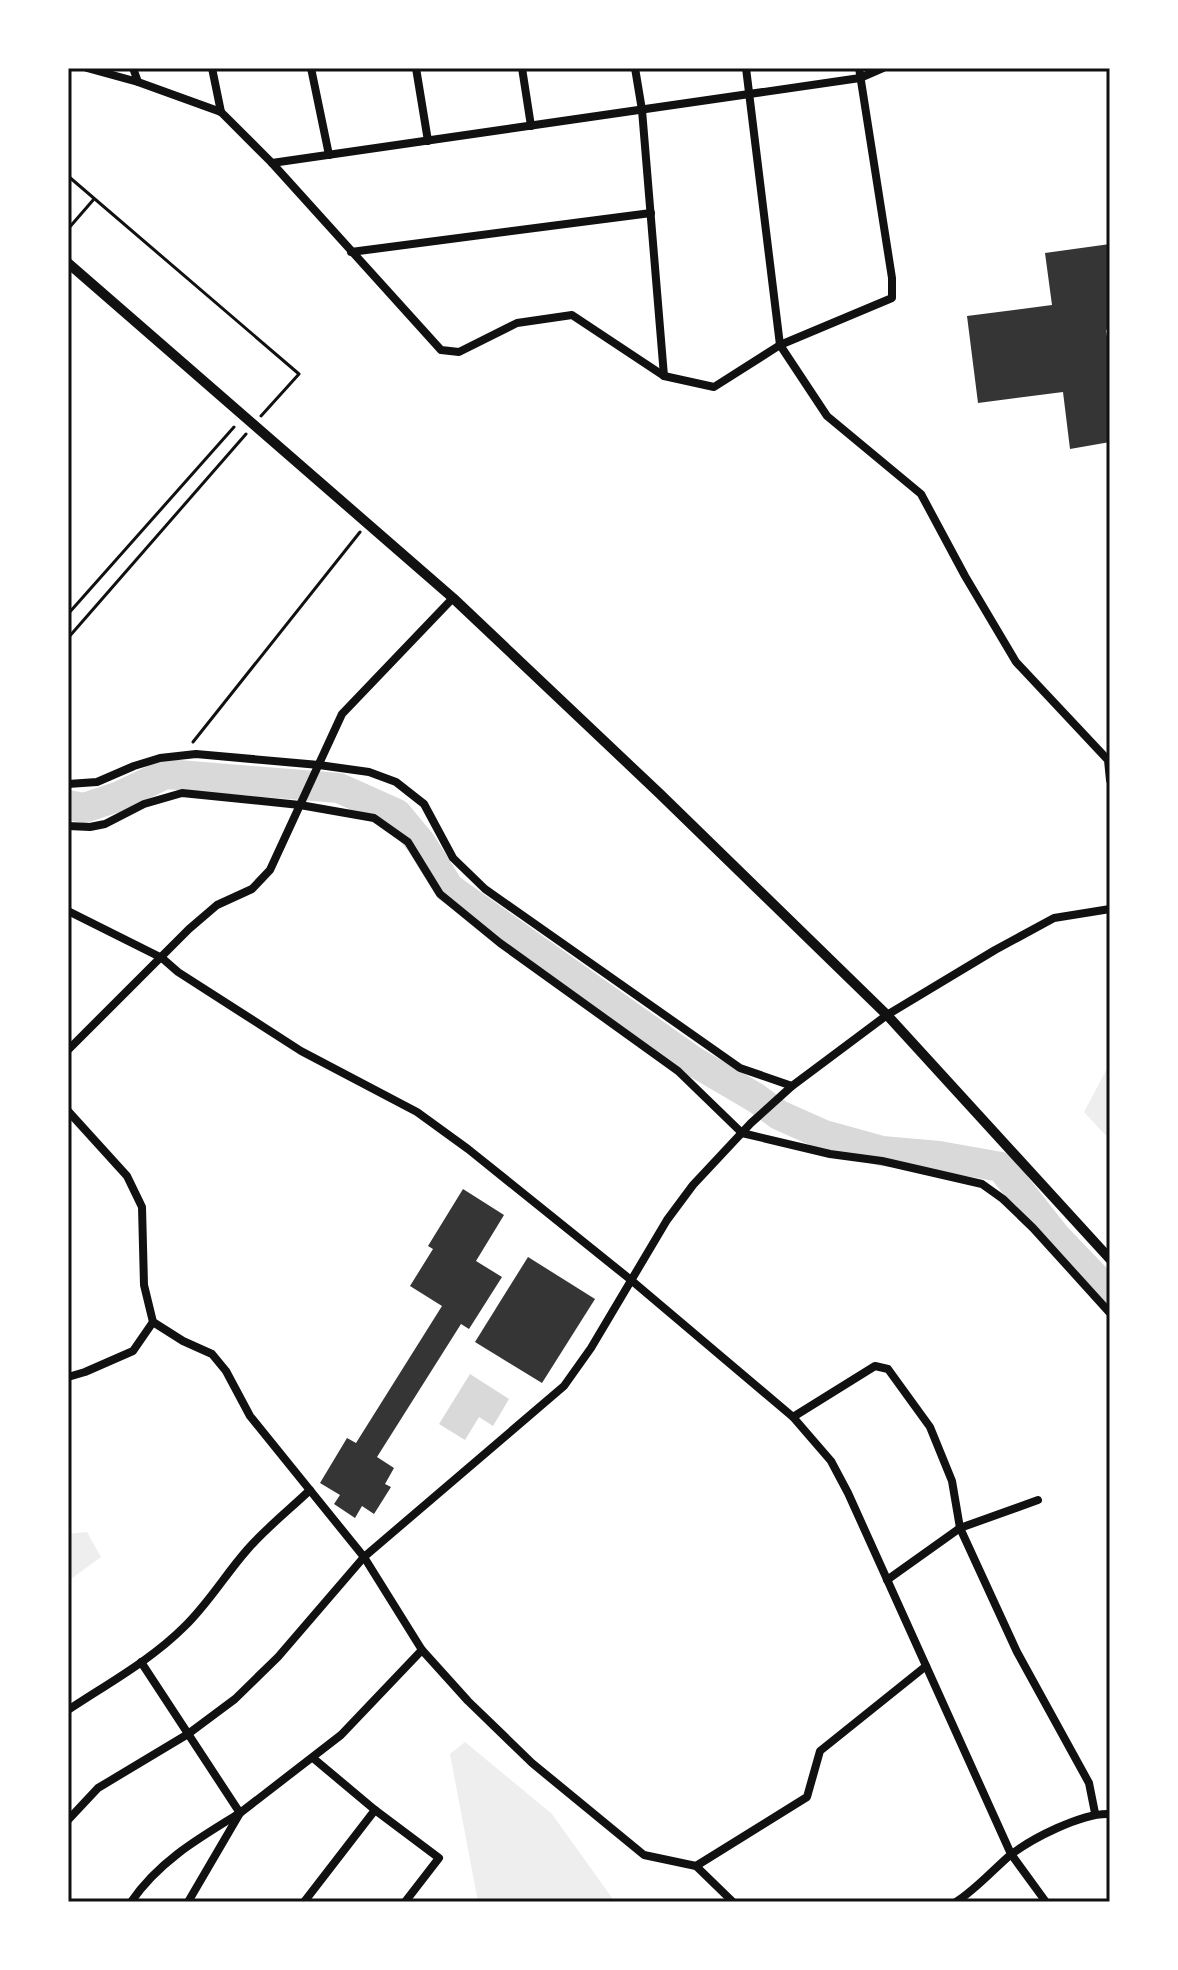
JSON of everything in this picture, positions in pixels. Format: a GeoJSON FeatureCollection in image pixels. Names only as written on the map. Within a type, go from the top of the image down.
{"type":"FeatureCollection","features":[{"type":"Feature","properties":{"kind":"street"},"geometry":{"type":"LineString","coordinates":[[87,68],[138,82],[221,112],[272,163],[441,350],[459,352],[517,323],[572,315],[664,376],[714,387],[780,345],[892,298],[892,278],[859,73]]}},
{"type":"Feature","properties":{"kind":"street"},"geometry":{"type":"LineString","coordinates":[[133,68],[138,82]]}},
{"type":"Feature","properties":{"kind":"street"},"geometry":{"type":"LineString","coordinates":[[212,68],[221,112]]}},
{"type":"Feature","properties":{"kind":"street"},"geometry":{"type":"LineString","coordinates":[[311,68],[329,155]]}},
{"type":"Feature","properties":{"kind":"street"},"geometry":{"type":"LineString","coordinates":[[416,68],[428,141]]}},
{"type":"Feature","properties":{"kind":"street"},"geometry":{"type":"LineString","coordinates":[[522,68],[531,126]]}},
{"type":"Feature","properties":{"kind":"street"},"geometry":{"type":"LineString","coordinates":[[635,68],[642,110],[664,376]]}},
{"type":"Feature","properties":{"kind":"street"},"geometry":{"type":"LineString","coordinates":[[746,68],[780,345],[827,416],[921,494],[1016,662],[1108,760],[1110,780]]}},
{"type":"Feature","properties":{"kind":"street"},"geometry":{"type":"LineString","coordinates":[[272,163],[750,94],[883,68]]}},
{"type":"Feature","properties":{"kind":"street"},"geometry":{"type":"LineString","coordinates":[[351,252],[651,213]]}},
{"type":"Feature","properties":{"kind":"street"},"geometry":{"type":"LineString","coordinates":[[68,263],[453,598],[660,794],[887,1015],[1110,1259]]}},
{"type":"Feature","properties":{"kind":"street"},"geometry":{"type":"LineString","coordinates":[[68,1050],[189,929],[217,905],[252,889],[270,870],[342,714],[453,598]]}},
{"type":"Feature","properties":{"kind":"street"},"geometry":{"type":"LineString","coordinates":[[68,784],[97,782],[160,758],[194,755],[319,765],[369,772],[396,782],[424,804],[453,858],[485,889],[740,1068],[792,1086]]}},
{"type":"Feature","properties":{"kind":"street"},"geometry":{"type":"LineString","coordinates":[[68,826],[105,824],[144,804],[182,793],[300,805],[374,818],[408,842],[440,894],[500,943],[678,1071],[742,1133],[815,1151],[882,1161],[982,1184],[1033,1228],[1110,1313]]}},
{"type":"Feature","properties":{"kind":"street"},"geometry":{"type":"LineString","coordinates":[[68,1820],[98,1788],[188,1734],[235,1699],[278,1657],[364,1557],[564,1386],[591,1348],[667,1220],[693,1185],[751,1123],[792,1086],[887,1015],[1054,918],[1110,909]]}},
{"type":"Feature","properties":{"kind":"street"},"geometry":{"type":"LineString","coordinates":[[68,911],[162,958],[178,972],[301,1051],[417,1112],[631,1280],[793,1417],[831,1461],[1011,1854],[1046,1902]]}},
{"type":"Feature","properties":{"kind":"street"},"geometry":{"type":"LineString","coordinates":[[68,1111],[127,1176],[142,1207],[144,1285],[153,1322],[212,1354],[226,1371],[250,1416],[364,1557],[422,1650],[468,1701],[532,1763],[644,1855],[696,1866],[733,1902]]}},
{"type":"Feature","properties":{"kind":"street"},"geometry":{"type":"LineString","coordinates":[[68,1377],[133,1351],[153,1322]]}},
{"type":"Feature","properties":{"kind":"street"},"geometry":{"type":"LineString","coordinates":[[793,1417],[875,1366],[888,1369],[930,1427],[952,1481],[960,1528],[1017,1652],[1089,1783],[1095,1813]]}},
{"type":"Feature","properties":{"kind":"street"},"geometry":{"type":"LineString","coordinates":[[68,1710],[141,1662],[183,1629],[250,1547],[310,1490]]}},
{"type":"Feature","properties":{"kind":"street"},"geometry":{"type":"LineString","coordinates":[[887,1580],[960,1528],[1038,1500]]}},
{"type":"Feature","properties":{"kind":"street"},"geometry":{"type":"LineString","coordinates":[[131,1902],[146,1880],[182,1848],[240,1813],[341,1735],[422,1650]]}},
{"type":"Feature","properties":{"kind":"street"},"geometry":{"type":"LineString","coordinates":[[141,1662],[240,1813]]}},
{"type":"Feature","properties":{"kind":"street"},"geometry":{"type":"LineString","coordinates":[[696,1866],[807,1797],[820,1751],[926,1666]]}},
{"type":"Feature","properties":{"kind":"street"},"geometry":{"type":"LineString","coordinates":[[313,1758],[439,1858],[405,1902]]}},
{"type":"Feature","properties":{"kind":"street"},"geometry":{"type":"LineString","coordinates":[[304,1902],[375,1810]]}},
{"type":"Feature","properties":{"kind":"street"},"geometry":{"type":"LineString","coordinates":[[188,1902],[240,1813]]}},
{"type":"Feature","properties":{"kind":"street"},"geometry":{"type":"LineString","coordinates":[[956,1902],[1011,1854],[1095,1813],[1110,1814]]}},
{"type":"Feature","properties":{"kind":"path"},"geometry":{"type":"LineString","coordinates":[[68,176],[299,374],[68,638]]}},
{"type":"Feature","properties":{"kind":"path"},"geometry":{"type":"LineString","coordinates":[[68,229],[94,199]]}},
{"type":"Feature","properties":{"kind":"path"},"geometry":{"type":"LineString","coordinates":[[68,614],[245,415]]}},
{"type":"Feature","properties":{"kind":"path"},"geometry":{"type":"LineString","coordinates":[[194,755],[193,742],[199,732],[368,523]]}},
{"type":"Feature","properties":{"kind":"shaded area"},"geometry":{"type":"Polygon","coordinates":[[[1110,1063],[1110,1140],[1084,1112],[1110,1063]]]}},
{"type":"Feature","properties":{"kind":"shaded area"},"geometry":{"type":"Polygon","coordinates":[[[470,1374],[509,1399],[493,1426],[479,1417],[465,1440],[439,1424],[470,1374]]]}},
{"type":"Feature","properties":{"kind":"shaded area"},"geometry":{"type":"Polygon","coordinates":[[[87,1532],[101,1557],[68,1581],[68,1534],[87,1532]]]}},
{"type":"Feature","properties":{"kind":"shaded area"},"geometry":{"type":"Polygon","coordinates":[[[465,1742],[552,1814],[615,1902],[478,1902],[450,1754],[465,1742]]]}},
{"type":"Feature","properties":{"kind":"building"},"geometry":{"type":"Polygon","coordinates":[[[1110,244],[1110,329],[1106,330],[1110,358],[1110,442],[1070,449],[1063,392],[978,403],[967,316],[1052,305],[1045,253],[1110,244]]]}},
{"type":"Feature","properties":{"kind":"building"},"geometry":{"type":"Polygon","coordinates":[[[463,1189],[504,1215],[476,1261],[502,1277],[469,1329],[461,1324],[377,1457],[394,1468],[385,1484],[391,1487],[374,1514],[362,1506],[355,1518],[334,1504],[340,1495],[320,1483],[347,1438],[356,1443],[442,1306],[410,1286],[433,1249],[428,1246],[463,1189]]]}},
{"type":"Feature","properties":{"kind":"building"},"geometry":{"type":"Polygon","coordinates":[[[528,1257],[595,1299],[542,1383],[475,1342],[528,1257]]]}},
{"type":"Feature","properties":{"kind":"waterway"},"geometry":{"type":"LineString","coordinates":[[68,805],[84,808],[117,797],[166,774],[339,788],[397,814],[421,843],[449,888],[693,1061],[779,1115],[824,1135],[882,1151],[939,1156],[1001,1167],[1057,1238],[1110,1293]]}}]}
